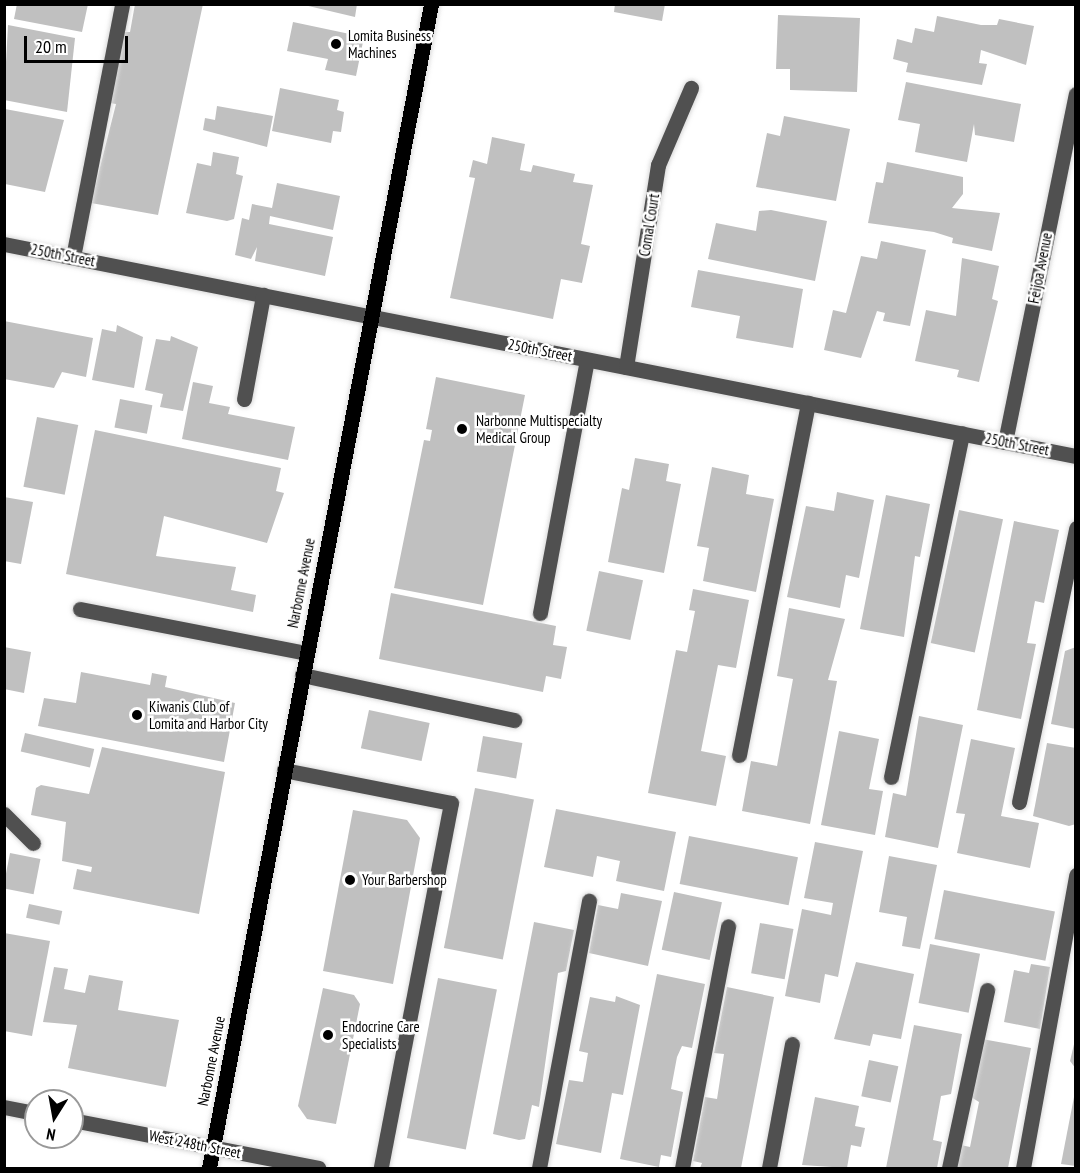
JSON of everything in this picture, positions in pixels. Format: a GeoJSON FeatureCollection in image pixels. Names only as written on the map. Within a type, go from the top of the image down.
{"type":"FeatureCollection","features":[{"type":"Feature","properties":{"kind":"main road","name":"Narbonne Avenue"},"geometry":{"type":"LineString","coordinates":[[209,1168],[431,4]]}},
{"type":"Feature","properties":{"kind":"street"},"geometry":{"type":"LineString","coordinates":[[73,257],[122,4]]}},
{"type":"Feature","properties":{"kind":"street","name":"Comal Court"},"geometry":{"type":"LineString","coordinates":[[626,367],[658,165],[691,88]]}},
{"type":"Feature","properties":{"kind":"street","name":"Feijoa Avenue"},"geometry":{"type":"LineString","coordinates":[[1005,442],[1076,94]]}},
{"type":"Feature","properties":{"kind":"street","name":"250th Street"},"geometry":{"type":"LineString","coordinates":[[4,244],[1076,456]]}},
{"type":"Feature","properties":{"kind":"street"},"geometry":{"type":"LineString","coordinates":[[244,399],[263,295]]}},
{"type":"Feature","properties":{"kind":"street"},"geometry":{"type":"LineString","coordinates":[[540,613],[587,360]]}},
{"type":"Feature","properties":{"kind":"street"},"geometry":{"type":"LineString","coordinates":[[739,755],[808,403]]}},
{"type":"Feature","properties":{"kind":"street"},"geometry":{"type":"LineString","coordinates":[[891,777],[962,433]]}},
{"type":"Feature","properties":{"kind":"street"},"geometry":{"type":"LineString","coordinates":[[1019,802],[1076,528]]}},
{"type":"Feature","properties":{"kind":"street"},"geometry":{"type":"LineString","coordinates":[[80,609],[306,653]]}},
{"type":"Feature","properties":{"kind":"street"},"geometry":{"type":"LineString","coordinates":[[302,675],[514,720]]}},
{"type":"Feature","properties":{"kind":"street"},"geometry":{"type":"LineString","coordinates":[[284,770],[451,802],[381,1168]]}},
{"type":"Feature","properties":{"kind":"street"},"geometry":{"type":"LineString","coordinates":[[4,814],[33,843]]}},
{"type":"Feature","properties":{"kind":"street"},"geometry":{"type":"LineString","coordinates":[[1023,1168],[1076,875]]}},
{"type":"Feature","properties":{"kind":"street"},"geometry":{"type":"LineString","coordinates":[[539,1168],[589,901]]}},
{"type":"Feature","properties":{"kind":"street"},"geometry":{"type":"LineString","coordinates":[[682,1168],[728,926]]}},
{"type":"Feature","properties":{"kind":"street"},"geometry":{"type":"LineString","coordinates":[[949,1168],[987,990]]}},
{"type":"Feature","properties":{"kind":"street"},"geometry":{"type":"LineString","coordinates":[[770,1168],[792,1044]]}},
{"type":"Feature","properties":{"kind":"street"},"geometry":{"type":"LineString","coordinates":[[4,1107],[24,1111]]}},
{"type":"Feature","properties":{"kind":"street","name":"West 248th Street"},"geometry":{"type":"LineString","coordinates":[[84,1122],[318,1168]]}},
{"type":"Feature","properties":{"kind":"building"},"geometry":{"type":"Polygon","coordinates":[[[17,4],[88,4],[82,32],[14,19],[17,4]]]}},
{"type":"Feature","properties":{"kind":"building"},"geometry":{"type":"Polygon","coordinates":[[[135,4],[203,4],[158,215],[91,203],[116,104],[110,103],[123,32],[130,32],[135,4]]]}},
{"type":"Feature","properties":{"kind":"building"},"geometry":{"type":"Polygon","coordinates":[[[300,4],[357,4],[355,17],[300,4]]]}},
{"type":"Feature","properties":{"kind":"building"},"geometry":{"type":"Polygon","coordinates":[[[615,4],[665,4],[662,21],[614,12],[615,4]]]}},
{"type":"Feature","properties":{"kind":"building"},"geometry":{"type":"Polygon","coordinates":[[[778,15],[860,18],[857,92],[790,90],[790,69],[776,69],[778,15]]]}},
{"type":"Feature","properties":{"kind":"building"},"geometry":{"type":"Polygon","coordinates":[[[937,16],[981,25],[997,25],[999,19],[1034,26],[1026,65],[981,50],[979,63],[987,64],[982,85],[906,72],[908,63],[893,59],[897,39],[912,43],[915,28],[934,32],[937,16]]]}},
{"type":"Feature","properties":{"kind":"building"},"geometry":{"type":"Polygon","coordinates":[[[293,22],[364,37],[356,76],[325,70],[328,59],[287,51],[293,22]]]}},
{"type":"Feature","properties":{"kind":"building"},"geometry":{"type":"Polygon","coordinates":[[[8,25],[75,38],[67,112],[4,100],[8,25]]]}},
{"type":"Feature","properties":{"kind":"building"},"geometry":{"type":"Polygon","coordinates":[[[906,82],[1021,104],[1014,142],[975,135],[974,124],[967,162],[915,152],[920,124],[898,120],[906,82]]]}},
{"type":"Feature","properties":{"kind":"building"},"geometry":{"type":"Polygon","coordinates":[[[280,88],[339,100],[337,110],[344,112],[341,132],[333,131],[331,143],[272,131],[280,88]]]}},
{"type":"Feature","properties":{"kind":"building"},"geometry":{"type":"Polygon","coordinates":[[[217,106],[273,116],[267,147],[203,130],[205,118],[215,120],[217,106]]]}},
{"type":"Feature","properties":{"kind":"building"},"geometry":{"type":"Polygon","coordinates":[[[5,109],[64,120],[45,192],[5,184],[5,109]]]}},
{"type":"Feature","properties":{"kind":"building"},"geometry":{"type":"Polygon","coordinates":[[[784,116],[850,129],[836,201],[756,187],[767,133],[780,136],[784,116]]]}},
{"type":"Feature","properties":{"kind":"building"},"geometry":{"type":"Polygon","coordinates":[[[492,137],[525,144],[520,170],[531,172],[533,165],[575,174],[573,182],[593,185],[581,244],[590,246],[582,283],[561,279],[553,319],[450,298],[475,178],[469,177],[473,160],[487,164],[492,137]]]}},
{"type":"Feature","properties":{"kind":"building"},"geometry":{"type":"Polygon","coordinates":[[[213,152],[239,157],[236,174],[243,176],[234,219],[227,221],[186,213],[197,163],[211,166],[213,152]]]}},
{"type":"Feature","properties":{"kind":"building"},"geometry":{"type":"Polygon","coordinates":[[[887,162],[963,177],[963,194],[952,208],[1000,213],[992,251],[952,243],[953,238],[934,232],[868,223],[876,182],[883,183],[887,162]]]}},
{"type":"Feature","properties":{"kind":"building"},"geometry":{"type":"Polygon","coordinates":[[[277,183],[340,196],[333,230],[270,216],[269,224],[333,237],[325,276],[255,261],[257,247],[251,259],[235,255],[242,218],[249,220],[252,204],[272,208],[277,183]]]}},
{"type":"Feature","properties":{"kind":"building"},"geometry":{"type":"Polygon","coordinates":[[[771,210],[827,221],[815,281],[708,259],[716,223],[756,231],[759,211],[771,210]]]}},
{"type":"Feature","properties":{"kind":"building"},"geometry":{"type":"Polygon","coordinates":[[[881,241],[926,250],[910,326],[883,321],[885,313],[877,311],[861,358],[824,350],[833,310],[846,313],[861,256],[877,259],[881,241]]]}},
{"type":"Feature","properties":{"kind":"building"},"geometry":{"type":"Polygon","coordinates":[[[962,258],[999,266],[992,299],[998,301],[979,382],[957,377],[959,370],[915,361],[926,310],[956,316],[962,258]]]}},
{"type":"Feature","properties":{"kind":"building"},"geometry":{"type":"Polygon","coordinates":[[[698,270],[803,289],[793,348],[736,338],[740,316],[691,307],[698,270]]]}},
{"type":"Feature","properties":{"kind":"building"},"geometry":{"type":"Polygon","coordinates":[[[4,321],[93,338],[86,377],[62,372],[54,388],[4,379],[4,321]]]}},
{"type":"Feature","properties":{"kind":"building"},"geometry":{"type":"Polygon","coordinates":[[[117,325],[143,337],[134,388],[92,380],[102,329],[116,332],[117,325]]]}},
{"type":"Feature","properties":{"kind":"building"},"geometry":{"type":"Polygon","coordinates":[[[171,336],[198,347],[183,411],[160,407],[163,394],[145,390],[156,339],[170,341],[171,336]]]}},
{"type":"Feature","properties":{"kind":"building"},"geometry":{"type":"Polygon","coordinates":[[[436,377],[525,395],[483,605],[394,588],[424,440],[430,441],[432,430],[426,429],[436,377]]]}},
{"type":"Feature","properties":{"kind":"building"},"geometry":{"type":"Polygon","coordinates":[[[193,382],[213,386],[209,403],[230,407],[228,414],[295,427],[288,460],[182,439],[193,382]]]}},
{"type":"Feature","properties":{"kind":"building"},"geometry":{"type":"Polygon","coordinates":[[[120,399],[152,405],[147,434],[114,427],[120,399]]]}},
{"type":"Feature","properties":{"kind":"building"},"geometry":{"type":"Polygon","coordinates":[[[37,417],[78,425],[65,495],[23,487],[37,417]]]}},
{"type":"Feature","properties":{"kind":"building"},"geometry":{"type":"Polygon","coordinates":[[[95,430],[281,468],[276,491],[284,493],[267,543],[164,516],[156,556],[236,567],[231,590],[256,595],[253,612],[66,574],[95,430]]]}},
{"type":"Feature","properties":{"kind":"building"},"geometry":{"type":"Polygon","coordinates":[[[635,458],[669,464],[666,481],[681,484],[664,573],[608,562],[622,488],[629,490],[635,458]]]}},
{"type":"Feature","properties":{"kind":"building"},"geometry":{"type":"Polygon","coordinates":[[[712,467],[749,475],[746,494],[774,499],[756,592],[703,581],[709,548],[697,546],[712,467]]]}},
{"type":"Feature","properties":{"kind":"building"},"geometry":{"type":"Polygon","coordinates":[[[837,492],[874,500],[859,578],[846,575],[840,608],[787,597],[806,506],[834,511],[837,492]]]}},
{"type":"Feature","properties":{"kind":"building"},"geometry":{"type":"Polygon","coordinates":[[[886,495],[930,504],[920,557],[915,556],[904,637],[860,629],[886,495]]]}},
{"type":"Feature","properties":{"kind":"building"},"geometry":{"type":"Polygon","coordinates":[[[4,497],[33,502],[21,564],[4,561],[4,497]]]}},
{"type":"Feature","properties":{"kind":"building"},"geometry":{"type":"Polygon","coordinates":[[[959,510],[1003,519],[975,652],[931,643],[959,510]]]}},
{"type":"Feature","properties":{"kind":"building"},"geometry":{"type":"Polygon","coordinates":[[[1014,521],[1059,530],[1044,603],[1035,601],[1027,643],[1036,644],[1021,719],[977,710],[1014,521]]]}},
{"type":"Feature","properties":{"kind":"building"},"geometry":{"type":"Polygon","coordinates":[[[599,571],[643,580],[630,640],[586,631],[599,571]]]}},
{"type":"Feature","properties":{"kind":"building"},"geometry":{"type":"Polygon","coordinates":[[[693,589],[749,600],[736,668],[718,665],[701,751],[726,756],[716,806],[648,793],[676,650],[687,652],[695,611],[689,610],[693,589]]]}},
{"type":"Feature","properties":{"kind":"building"},"geometry":{"type":"Polygon","coordinates":[[[391,593],[556,626],[553,645],[567,647],[561,679],[546,676],[543,692],[379,659],[391,593]]]}},
{"type":"Feature","properties":{"kind":"building"},"geometry":{"type":"Polygon","coordinates":[[[789,608],[845,619],[828,680],[837,681],[810,824],[742,811],[751,761],[777,766],[793,679],[777,676],[789,608]]]}},
{"type":"Feature","properties":{"kind":"building"},"geometry":{"type":"Polygon","coordinates":[[[4,647],[31,652],[24,693],[4,689],[4,647]]]}},
{"type":"Feature","properties":{"kind":"building"},"geometry":{"type":"Polygon","coordinates":[[[1076,647],[1076,729],[1051,724],[1065,651],[1076,647]]]}},
{"type":"Feature","properties":{"kind":"building","name":"Kiwanis Club of Lomita and Harbor City"},"geometry":{"type":"Polygon","coordinates":[[[81,672],[150,685],[152,673],[167,676],[165,687],[235,703],[224,762],[38,726],[44,698],[76,703],[81,672]]]}},
{"type":"Feature","properties":{"kind":"building"},"geometry":{"type":"Polygon","coordinates":[[[369,710],[430,723],[422,761],[361,748],[369,710]]]}},
{"type":"Feature","properties":{"kind":"building"},"geometry":{"type":"Polygon","coordinates":[[[919,716],[963,725],[938,848],[885,837],[893,793],[906,796],[919,716]]]}},
{"type":"Feature","properties":{"kind":"building"},"geometry":{"type":"Polygon","coordinates":[[[839,731],[879,739],[869,789],[883,791],[875,835],[821,825],[839,731]]]}},
{"type":"Feature","properties":{"kind":"building"},"geometry":{"type":"Polygon","coordinates":[[[25,733],[94,749],[90,767],[21,752],[25,733]]]}},
{"type":"Feature","properties":{"kind":"building"},"geometry":{"type":"Polygon","coordinates":[[[483,736],[522,743],[516,778],[477,771],[483,736]]]}},
{"type":"Feature","properties":{"kind":"building"},"geometry":{"type":"Polygon","coordinates":[[[971,739],[1015,748],[1001,816],[1039,823],[1030,868],[957,853],[965,814],[956,813],[971,739]]]}},
{"type":"Feature","properties":{"kind":"building"},"geometry":{"type":"Polygon","coordinates":[[[1047,743],[1076,748],[1076,824],[1069,826],[1033,816],[1047,743]]]}},
{"type":"Feature","properties":{"kind":"building"},"geometry":{"type":"Polygon","coordinates":[[[102,747],[225,772],[199,914],[73,889],[77,869],[91,872],[92,867],[62,861],[66,822],[31,815],[36,788],[41,785],[89,794],[102,747]]]}},
{"type":"Feature","properties":{"kind":"building"},"geometry":{"type":"Polygon","coordinates":[[[475,788],[534,799],[503,959],[444,948],[475,788]]]}},
{"type":"Feature","properties":{"kind":"building"},"geometry":{"type":"Polygon","coordinates":[[[556,809],[676,832],[664,891],[616,881],[620,861],[597,856],[593,877],[544,867],[556,809]]]}},
{"type":"Feature","properties":{"kind":"building"},"geometry":{"type":"Polygon","coordinates":[[[353,810],[407,820],[420,838],[393,984],[323,971],[353,810]]]}},
{"type":"Feature","properties":{"kind":"building"},"geometry":{"type":"Polygon","coordinates":[[[689,836],[798,857],[789,905],[680,884],[689,836]]]}},
{"type":"Feature","properties":{"kind":"building"},"geometry":{"type":"Polygon","coordinates":[[[815,842],[863,851],[838,977],[825,974],[820,1003],[785,996],[802,909],[831,915],[833,903],[804,898],[815,842]]]}},
{"type":"Feature","properties":{"kind":"building"},"geometry":{"type":"Polygon","coordinates":[[[10,853],[40,859],[34,894],[4,889],[10,853]]]}},
{"type":"Feature","properties":{"kind":"building"},"geometry":{"type":"Polygon","coordinates":[[[889,856],[937,865],[920,949],[902,946],[907,917],[879,912],[889,856]]]}},
{"type":"Feature","properties":{"kind":"building"},"geometry":{"type":"Polygon","coordinates":[[[944,890],[1055,912],[1045,961],[934,939],[944,890]]]}},
{"type":"Feature","properties":{"kind":"building"},"geometry":{"type":"Polygon","coordinates":[[[674,892],[722,902],[710,960],[662,950],[674,892]]]}},
{"type":"Feature","properties":{"kind":"building"},"geometry":{"type":"Polygon","coordinates":[[[621,893],[662,901],[648,966],[589,953],[598,905],[618,909],[621,893]]]}},
{"type":"Feature","properties":{"kind":"building"},"geometry":{"type":"Polygon","coordinates":[[[29,904],[62,911],[59,925],[26,918],[29,904]]]}},
{"type":"Feature","properties":{"kind":"building"},"geometry":{"type":"Polygon","coordinates":[[[534,922],[574,930],[566,971],[558,973],[539,1107],[532,1105],[525,1139],[519,1140],[493,1134],[534,922]]]}},
{"type":"Feature","properties":{"kind":"building"},"geometry":{"type":"Polygon","coordinates":[[[760,923],[793,929],[785,979],[751,973],[760,923]]]}},
{"type":"Feature","properties":{"kind":"building"},"geometry":{"type":"Polygon","coordinates":[[[4,933],[50,941],[32,1036],[4,1031],[4,933]]]}},
{"type":"Feature","properties":{"kind":"building"},"geometry":{"type":"Polygon","coordinates":[[[930,944],[980,954],[969,1013],[919,1003],[930,944]]]}},
{"type":"Feature","properties":{"kind":"building"},"geometry":{"type":"Polygon","coordinates":[[[856,962],[914,974],[901,1039],[873,1034],[870,1046],[834,1039],[856,962]]]}},
{"type":"Feature","properties":{"kind":"building"},"geometry":{"type":"Polygon","coordinates":[[[1031,964],[1050,967],[1040,1029],[1004,1022],[1014,970],[1029,973],[1031,964]]]}},
{"type":"Feature","properties":{"kind":"building"},"geometry":{"type":"Polygon","coordinates":[[[54,967],[68,969],[64,989],[85,993],[89,975],[123,981],[118,1010],[179,1020],[166,1087],[68,1068],[77,1025],[43,1022],[54,967]]]}},
{"type":"Feature","properties":{"kind":"building"},"geometry":{"type":"Polygon","coordinates":[[[657,974],[705,984],[692,1048],[682,1046],[677,1057],[671,1089],[683,1092],[671,1157],[661,1155],[659,1167],[620,1159],[657,974]]]}},
{"type":"Feature","properties":{"kind":"building"},"geometry":{"type":"Polygon","coordinates":[[[438,978],[497,989],[466,1149],[407,1138],[438,978]]]}},
{"type":"Feature","properties":{"kind":"building"},"geometry":{"type":"Polygon","coordinates":[[[727,987],[774,997],[741,1168],[700,1168],[702,1163],[693,1161],[705,1097],[717,1099],[724,1054],[714,1053],[727,987]]]}},
{"type":"Feature","properties":{"kind":"building"},"geometry":{"type":"Polygon","coordinates":[[[323,988],[354,995],[360,1004],[336,1124],[307,1119],[298,1106],[323,988]]]}},
{"type":"Feature","properties":{"kind":"building"},"geometry":{"type":"Polygon","coordinates":[[[616,996],[640,1005],[623,1095],[612,1093],[601,1153],[556,1144],[569,1080],[583,1082],[588,1053],[579,1051],[590,997],[615,1002],[616,996]]]}},
{"type":"Feature","properties":{"kind":"building"},"geometry":{"type":"Polygon","coordinates":[[[914,1025],[962,1034],[951,1094],[941,1096],[933,1140],[942,1142],[937,1168],[886,1168],[914,1025]]]}},
{"type":"Feature","properties":{"kind":"building"},"geometry":{"type":"Polygon","coordinates":[[[1076,1036],[1076,1069],[1070,1061],[1076,1036]]]}},
{"type":"Feature","properties":{"kind":"building"},"geometry":{"type":"Polygon","coordinates":[[[982,1039],[1031,1048],[1008,1168],[957,1168],[961,1145],[970,1147],[979,1102],[971,1097],[982,1039]]]}},
{"type":"Feature","properties":{"kind":"building"},"geometry":{"type":"Polygon","coordinates":[[[869,1060],[898,1066],[891,1102],[861,1096],[869,1060]]]}},
{"type":"Feature","properties":{"kind":"building"},"geometry":{"type":"Polygon","coordinates":[[[815,1097],[859,1106],[855,1126],[865,1128],[861,1147],[851,1145],[847,1168],[802,1165],[815,1097]]]}},
{"type":"Feature","properties":{"kind":"building"},"geometry":{"type":"Polygon","coordinates":[[[1074,1097],[1076,1097],[1076,1166],[1061,1164],[1074,1097]]]}},
{"type":"Feature","properties":{"kind":"place","name":"Lomita Business Machines"},"geometry":{"type":"Point","coordinates":[336,44]}},
{"type":"Feature","properties":{"kind":"place","name":"Narbonne Multispecialty Medical Group"},"geometry":{"type":"Point","coordinates":[462,429]}},
{"type":"Feature","properties":{"kind":"place","name":"Kiwanis Club of Lomita and Harbor City"},"geometry":{"type":"Point","coordinates":[137,715]}},
{"type":"Feature","properties":{"kind":"place","name":"Your Barbershop"},"geometry":{"type":"Point","coordinates":[350,880]}},
{"type":"Feature","properties":{"kind":"place","name":"Endocrine Care Specialists"},"geometry":{"type":"Point","coordinates":[328,1035]}}]}
